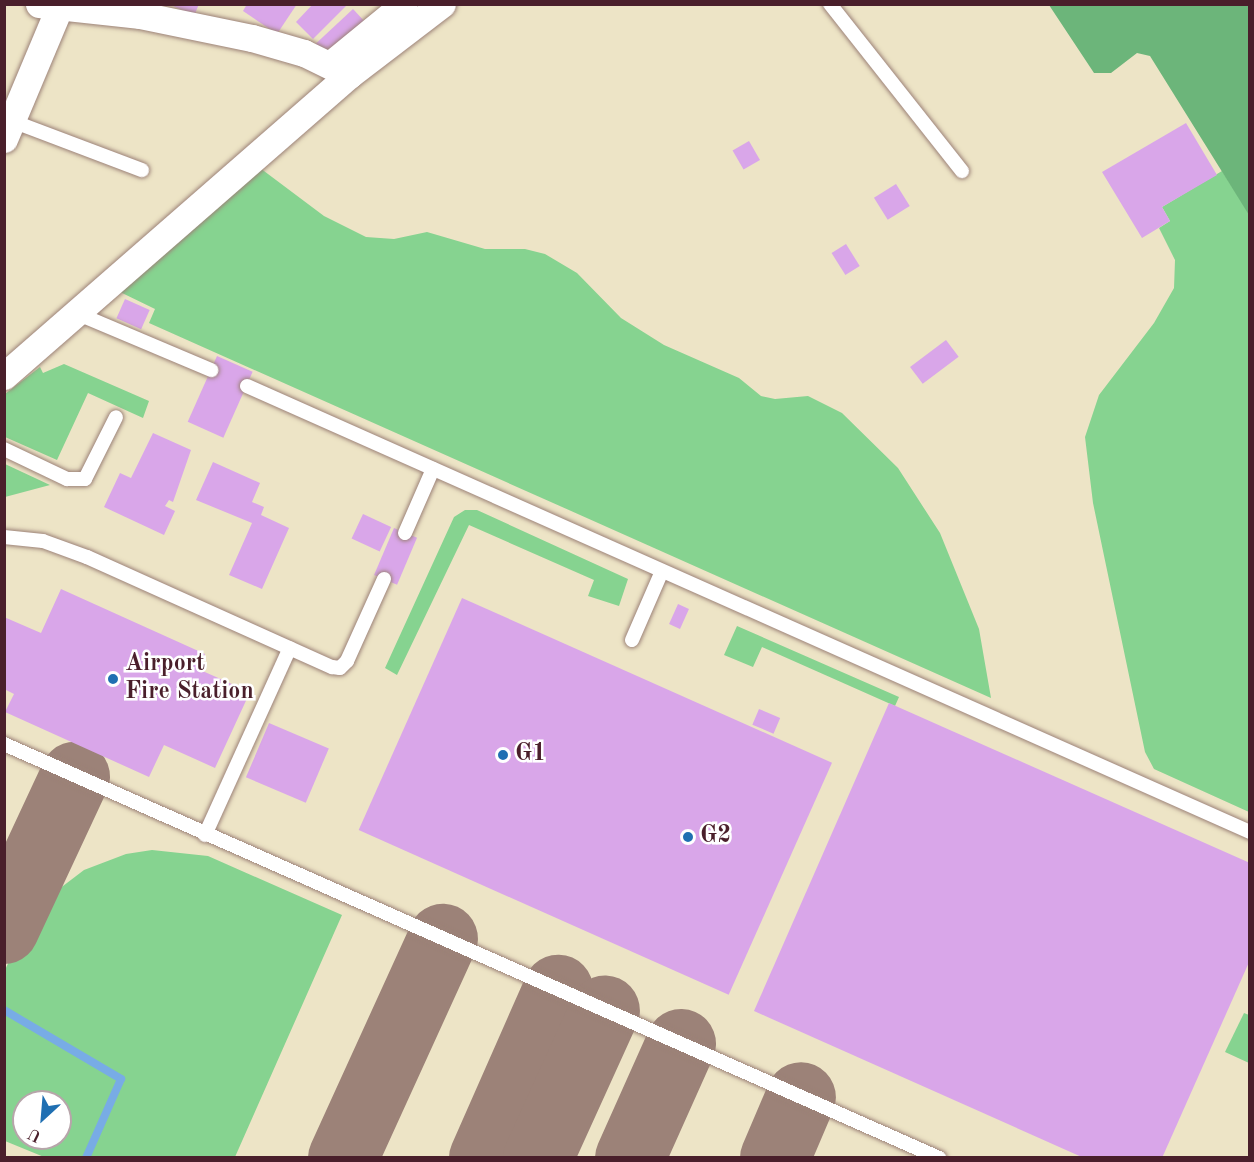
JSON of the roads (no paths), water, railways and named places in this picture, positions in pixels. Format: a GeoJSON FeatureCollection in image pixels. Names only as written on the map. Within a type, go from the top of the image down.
{"type":"FeatureCollection","features":[{"type":"Feature","properties":{"kind":"street"},"geometry":{"type":"LineString","coordinates":[[4,376],[76,313],[340,70],[404,4]]}},
{"type":"Feature","properties":{"kind":"street"},"geometry":{"type":"LineString","coordinates":[[340,70],[442,4]]}},
{"type":"Feature","properties":{"kind":"street"},"geometry":{"type":"LineString","coordinates":[[8,130],[49,5],[142,10],[287,47],[340,70]]}},
{"type":"Feature","properties":{"kind":"lane"},"geometry":{"type":"LineString","coordinates":[[830,4],[962,171]]}},
{"type":"Feature","properties":{"kind":"lane"},"geometry":{"type":"LineString","coordinates":[[8,130],[142,170]]}},
{"type":"Feature","properties":{"kind":"lane"},"geometry":{"type":"LineString","coordinates":[[76,313],[211,370]]}},
{"type":"Feature","properties":{"kind":"lane"},"geometry":{"type":"LineString","coordinates":[[247,386],[1250,832]]}},
{"type":"Feature","properties":{"kind":"lane"},"geometry":{"type":"LineString","coordinates":[[4,449],[67,479],[85,479],[116,417]]}},
{"type":"Feature","properties":{"kind":"lane"},"geometry":{"type":"LineString","coordinates":[[405,533],[433,469]]}},
{"type":"Feature","properties":{"kind":"lane"},"geometry":{"type":"LineString","coordinates":[[4,537],[43,541],[87,558],[332,667],[345,664],[384,579]]}},
{"type":"Feature","properties":{"kind":"lane"},"geometry":{"type":"LineString","coordinates":[[632,640],[662,571]]}},
{"type":"Feature","properties":{"kind":"lane"},"geometry":{"type":"LineString","coordinates":[[205,835],[290,648]]}},
{"type":"Feature","properties":{"kind":"lane"},"geometry":{"type":"LineString","coordinates":[[4,744],[205,835],[939,1158]]}},
{"type":"Feature","properties":{"kind":"waterway"},"geometry":{"type":"LineString","coordinates":[[4,1010],[121,1079],[86,1158]]}},
{"type":"Feature","properties":{"kind":"place","name":"Airport Fire Station"},"geometry":{"type":"Point","coordinates":[113,679]}},
{"type":"Feature","properties":{"kind":"place","name":"G1"},"geometry":{"type":"Point","coordinates":[503,755]}},
{"type":"Feature","properties":{"kind":"place","name":"G2"},"geometry":{"type":"Point","coordinates":[688,837]}}]}
